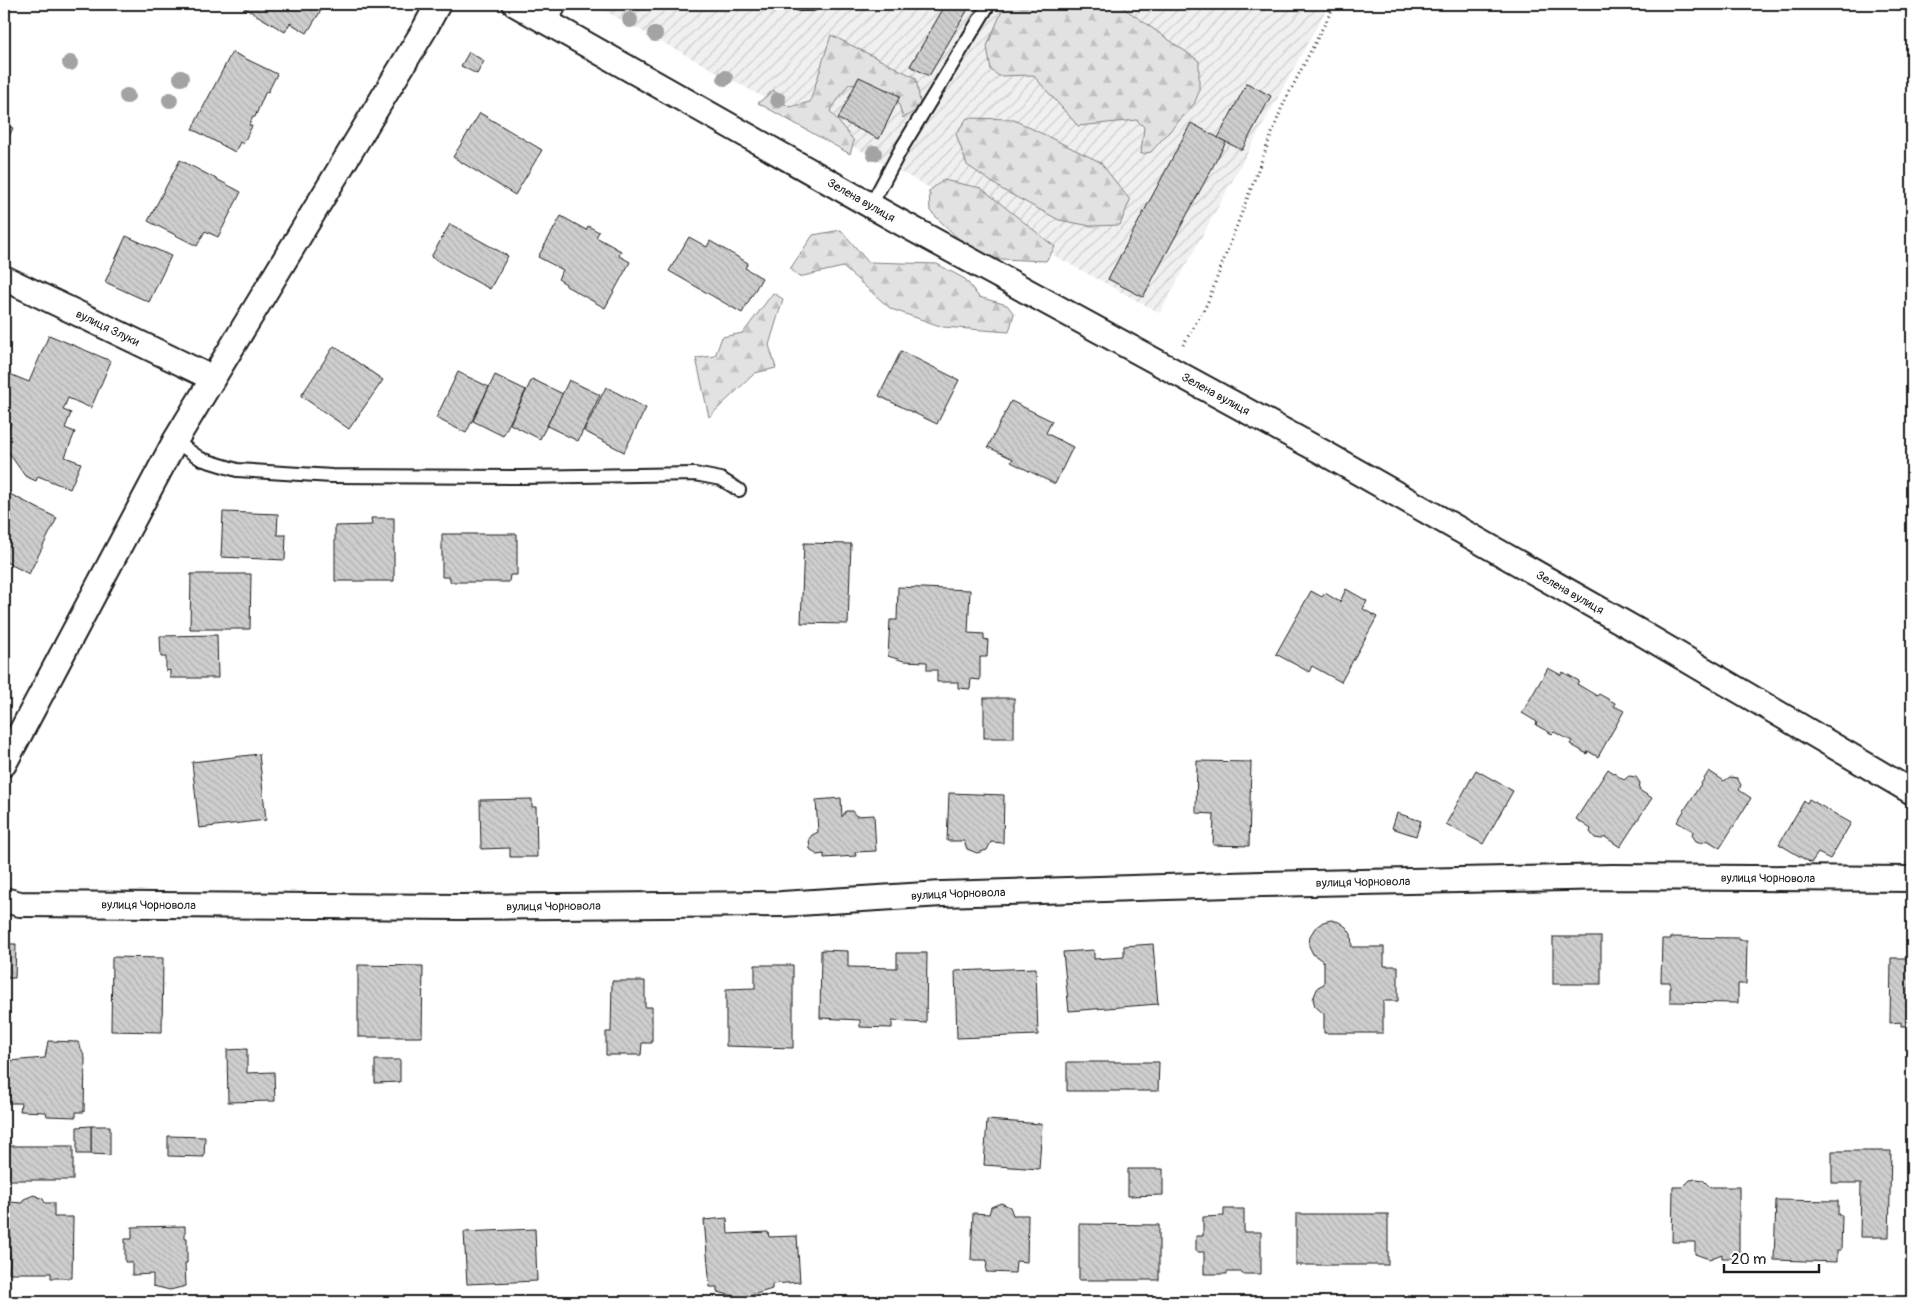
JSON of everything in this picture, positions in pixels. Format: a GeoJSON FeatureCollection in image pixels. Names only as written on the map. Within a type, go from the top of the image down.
{"type":"FeatureCollection","features":[{"type":"Feature","properties":{"kind":"street"},"geometry":{"type":"LineString","coordinates":[[4,764],[174,441],[438,4]]}},
{"type":"Feature","properties":{"kind":"street","name":"Зелена вулиця"},"geometry":{"type":"LineString","coordinates":[[515,4],[556,14],[871,205],[1335,458],[1595,606],[1912,792]]}},
{"type":"Feature","properties":{"kind":"street","name":"вулиця Злуки"},"geometry":{"type":"LineString","coordinates":[[4,278],[212,378]]}},
{"type":"Feature","properties":{"kind":"street","name":"вулиця Чорновола"},"geometry":{"type":"LineString","coordinates":[[4,900],[20,904],[461,907],[753,904],[942,894],[1271,884],[1612,878],[1912,878]]}},
{"type":"Feature","properties":{"kind":"lane"},"geometry":{"type":"LineString","coordinates":[[800,4],[812,4]]}},
{"type":"Feature","properties":{"kind":"lane"},"geometry":{"type":"LineString","coordinates":[[871,205],[901,149],[989,4]]}},
{"type":"Feature","properties":{"kind":"lane"},"geometry":{"type":"LineString","coordinates":[[174,441],[202,459],[237,470],[342,476],[523,477],[695,474],[720,479],[739,490]]}},
{"type":"Feature","properties":{"kind":"path"},"geometry":{"type":"LineString","coordinates":[[1170,369],[1207,304],[1282,107],[1335,4]]}},
{"type":"Feature","properties":{"kind":"shaded area"},"geometry":{"type":"Polygon","coordinates":[[[592,4],[1329,4],[1160,313],[592,4]]]}},
{"type":"Feature","properties":{"kind":"green space"},"geometry":{"type":"Polygon","coordinates":[[[1005,4],[1118,4],[1199,61],[1199,92],[1194,104],[1151,152],[1141,154],[1144,127],[1137,120],[1078,126],[1033,75],[999,76],[991,70],[987,46],[1005,4]]]}},
{"type":"Feature","properties":{"kind":"green space"},"geometry":{"type":"Polygon","coordinates":[[[831,35],[916,78],[921,108],[903,118],[895,91],[849,84],[830,111],[854,141],[850,154],[758,103],[774,90],[778,100],[790,107],[810,102],[831,35]]]}},
{"type":"Feature","properties":{"kind":"green space"},"geometry":{"type":"Polygon","coordinates":[[[967,118],[1012,119],[1100,162],[1130,200],[1120,225],[1091,226],[1059,220],[1003,190],[967,165],[956,134],[967,118]]]}},
{"type":"Feature","properties":{"kind":"green space"},"geometry":{"type":"Polygon","coordinates":[[[943,180],[981,188],[1055,247],[1046,261],[978,258],[930,211],[929,191],[943,180]]]}},
{"type":"Feature","properties":{"kind":"green space"},"geometry":{"type":"Polygon","coordinates":[[[841,230],[868,262],[937,264],[965,279],[979,297],[1007,305],[1014,314],[1009,332],[943,327],[891,309],[843,267],[799,277],[790,269],[813,235],[841,230]]]}},
{"type":"Feature","properties":{"kind":"green space"},"geometry":{"type":"Polygon","coordinates":[[[773,293],[783,299],[769,345],[776,368],[755,373],[709,417],[696,358],[715,356],[722,337],[743,333],[773,293]]]}},
{"type":"Feature","properties":{"kind":"building"},"geometry":{"type":"Polygon","coordinates":[[[238,4],[325,4],[307,33],[290,23],[285,32],[238,4]]]}},
{"type":"Feature","properties":{"kind":"building"},"geometry":{"type":"Polygon","coordinates":[[[946,4],[971,4],[929,76],[910,66],[946,4]]]}},
{"type":"Feature","properties":{"kind":"building"},"geometry":{"type":"Polygon","coordinates":[[[232,52],[277,74],[249,125],[252,126],[243,144],[240,142],[235,152],[192,129],[232,52]]]}},
{"type":"Feature","properties":{"kind":"building"},"geometry":{"type":"Polygon","coordinates":[[[469,52],[484,61],[477,74],[461,66],[469,52]]]}},
{"type":"Feature","properties":{"kind":"building"},"geometry":{"type":"Polygon","coordinates":[[[859,77],[900,96],[879,139],[838,119],[859,77]]]}},
{"type":"Feature","properties":{"kind":"building"},"geometry":{"type":"Polygon","coordinates":[[[1247,83],[1271,96],[1242,150],[1218,138],[1247,83]]]}},
{"type":"Feature","properties":{"kind":"building"},"geometry":{"type":"Polygon","coordinates":[[[480,113],[542,150],[515,195],[453,157],[480,113]]]}},
{"type":"Feature","properties":{"kind":"building"},"geometry":{"type":"Polygon","coordinates":[[[1191,123],[1226,142],[1143,297],[1108,279],[1191,123]]]}},
{"type":"Feature","properties":{"kind":"building"},"geometry":{"type":"Polygon","coordinates":[[[4,124],[13,128],[7,141],[4,140],[4,124]]]}},
{"type":"Feature","properties":{"kind":"building"},"geometry":{"type":"Polygon","coordinates":[[[180,160],[241,192],[218,237],[205,231],[197,246],[148,221],[180,160]]]}},
{"type":"Feature","properties":{"kind":"building"},"geometry":{"type":"Polygon","coordinates":[[[561,216],[586,230],[588,226],[599,232],[596,237],[621,251],[619,256],[630,262],[605,308],[566,286],[566,284],[558,279],[563,270],[538,257],[561,216]]]}},
{"type":"Feature","properties":{"kind":"building"},"geometry":{"type":"Polygon","coordinates":[[[450,224],[508,256],[490,289],[431,257],[450,224]]]}},
{"type":"Feature","properties":{"kind":"building"},"geometry":{"type":"Polygon","coordinates":[[[126,236],[171,256],[149,302],[105,282],[126,236]]]}},
{"type":"Feature","properties":{"kind":"building"},"geometry":{"type":"Polygon","coordinates":[[[689,237],[707,247],[710,241],[748,263],[745,268],[762,278],[742,313],[669,271],[689,237]]]}},
{"type":"Feature","properties":{"kind":"building"},"geometry":{"type":"Polygon","coordinates":[[[49,335],[111,361],[91,408],[68,398],[63,410],[71,413],[65,428],[75,432],[65,457],[81,463],[70,489],[38,476],[36,481],[25,476],[4,446],[11,423],[4,420],[4,382],[7,373],[29,382],[49,335]]]}},
{"type":"Feature","properties":{"kind":"building"},"geometry":{"type":"Polygon","coordinates":[[[334,346],[383,380],[349,429],[301,396],[334,346]]]}},
{"type":"Feature","properties":{"kind":"building"},"geometry":{"type":"Polygon","coordinates":[[[901,351],[959,380],[937,424],[879,396],[901,351]]]}},
{"type":"Feature","properties":{"kind":"building"},"geometry":{"type":"Polygon","coordinates":[[[458,372],[489,387],[466,433],[436,418],[458,372]]]}},
{"type":"Feature","properties":{"kind":"building"},"geometry":{"type":"Polygon","coordinates":[[[495,375],[526,390],[503,436],[473,421],[495,375]]]}},
{"type":"Feature","properties":{"kind":"building"},"geometry":{"type":"Polygon","coordinates":[[[532,379],[563,394],[540,439],[510,424],[532,379]]]}},
{"type":"Feature","properties":{"kind":"building"},"geometry":{"type":"Polygon","coordinates":[[[569,380],[600,395],[578,441],[547,426],[569,380]]]}},
{"type":"Feature","properties":{"kind":"building"},"geometry":{"type":"Polygon","coordinates":[[[606,387],[646,408],[624,452],[584,431],[606,387]]]}},
{"type":"Feature","properties":{"kind":"building"},"geometry":{"type":"Polygon","coordinates":[[[1011,401],[1052,421],[1046,433],[1073,447],[1055,484],[1011,462],[1013,459],[988,447],[1011,401]]]}},
{"type":"Feature","properties":{"kind":"building"},"geometry":{"type":"Polygon","coordinates":[[[4,491],[57,518],[29,574],[4,561],[4,491]]]}},
{"type":"Feature","properties":{"kind":"building"},"geometry":{"type":"Polygon","coordinates":[[[223,512],[278,514],[277,535],[286,535],[285,560],[221,557],[223,512]]]}},
{"type":"Feature","properties":{"kind":"building"},"geometry":{"type":"Polygon","coordinates":[[[371,518],[394,518],[394,581],[335,581],[335,526],[372,525],[371,518]]]}},
{"type":"Feature","properties":{"kind":"building"},"geometry":{"type":"Polygon","coordinates":[[[442,534],[517,534],[517,575],[510,575],[509,582],[450,582],[450,577],[442,577],[442,534]]]}},
{"type":"Feature","properties":{"kind":"building"},"geometry":{"type":"Polygon","coordinates":[[[804,543],[851,544],[848,624],[801,623],[804,543]]]}},
{"type":"Feature","properties":{"kind":"building"},"geometry":{"type":"Polygon","coordinates":[[[191,574],[251,574],[250,629],[190,629],[191,574]]]}},
{"type":"Feature","properties":{"kind":"building"},"geometry":{"type":"Polygon","coordinates":[[[898,587],[970,590],[968,633],[984,634],[984,639],[988,640],[987,657],[980,657],[980,680],[971,679],[970,689],[958,688],[958,682],[937,682],[937,670],[927,670],[927,662],[904,661],[888,656],[890,620],[897,620],[898,587]]]}},
{"type":"Feature","properties":{"kind":"building"},"geometry":{"type":"Polygon","coordinates":[[[1346,589],[1367,601],[1363,609],[1377,617],[1341,682],[1312,666],[1309,672],[1276,654],[1311,591],[1322,597],[1325,593],[1340,602],[1346,589]]]}},
{"type":"Feature","properties":{"kind":"building"},"geometry":{"type":"Polygon","coordinates":[[[217,635],[218,678],[170,678],[170,670],[166,671],[166,657],[161,657],[160,636],[217,635]]]}},
{"type":"Feature","properties":{"kind":"building"},"geometry":{"type":"Polygon","coordinates":[[[1548,668],[1561,675],[1563,672],[1579,681],[1577,684],[1597,696],[1599,694],[1615,703],[1614,706],[1624,711],[1598,757],[1588,751],[1587,754],[1570,744],[1572,741],[1554,732],[1552,734],[1536,725],[1537,722],[1522,713],[1548,668]]]}},
{"type":"Feature","properties":{"kind":"building"},"geometry":{"type":"Polygon","coordinates":[[[984,698],[1014,698],[1014,738],[984,738],[984,698]]]}},
{"type":"Feature","properties":{"kind":"building"},"geometry":{"type":"Polygon","coordinates":[[[259,754],[266,820],[199,828],[192,762],[259,754]]]}},
{"type":"Feature","properties":{"kind":"building"},"geometry":{"type":"Polygon","coordinates":[[[1197,761],[1251,762],[1249,846],[1213,845],[1214,814],[1196,813],[1197,761]]]}},
{"type":"Feature","properties":{"kind":"building"},"geometry":{"type":"Polygon","coordinates":[[[1608,769],[1624,780],[1629,776],[1636,777],[1640,783],[1639,790],[1652,798],[1620,847],[1605,837],[1602,839],[1595,838],[1590,832],[1591,829],[1576,819],[1608,769]]]}},
{"type":"Feature","properties":{"kind":"building"},"geometry":{"type":"Polygon","coordinates":[[[1476,770],[1513,791],[1483,844],[1446,824],[1476,770]]]}},
{"type":"Feature","properties":{"kind":"building"},"geometry":{"type":"Polygon","coordinates":[[[1709,771],[1724,781],[1730,777],[1737,778],[1741,785],[1739,790],[1751,798],[1720,848],[1707,840],[1702,843],[1696,841],[1692,835],[1693,831],[1677,822],[1709,771]]]}},
{"type":"Feature","properties":{"kind":"building"},"geometry":{"type":"Polygon","coordinates":[[[949,793],[1004,795],[1003,843],[991,842],[987,850],[977,853],[967,849],[964,841],[947,841],[949,793]]]}},
{"type":"Feature","properties":{"kind":"building"},"geometry":{"type":"Polygon","coordinates":[[[841,798],[842,817],[846,811],[852,811],[856,816],[874,815],[876,851],[855,852],[856,856],[824,858],[824,854],[817,855],[810,849],[809,839],[818,832],[816,800],[841,798]]]}},
{"type":"Feature","properties":{"kind":"building"},"geometry":{"type":"Polygon","coordinates":[[[532,799],[532,807],[536,807],[537,857],[510,857],[510,848],[481,849],[480,800],[532,799]]]}},
{"type":"Feature","properties":{"kind":"building"},"geometry":{"type":"Polygon","coordinates":[[[1809,799],[1851,823],[1830,859],[1818,853],[1811,863],[1779,844],[1804,801],[1807,803],[1809,799]]]}},
{"type":"Feature","properties":{"kind":"building"},"geometry":{"type":"Polygon","coordinates":[[[1397,813],[1421,821],[1416,836],[1392,828],[1397,813]]]}},
{"type":"Feature","properties":{"kind":"building"},"geometry":{"type":"Polygon","coordinates":[[[1331,920],[1339,922],[1346,927],[1351,934],[1352,947],[1384,947],[1384,966],[1398,966],[1398,1001],[1383,1001],[1383,1033],[1324,1033],[1324,1014],[1315,1006],[1313,999],[1318,987],[1324,984],[1324,962],[1313,954],[1309,946],[1310,936],[1315,928],[1323,922],[1331,920]]]}},
{"type":"Feature","properties":{"kind":"building"},"geometry":{"type":"Polygon","coordinates":[[[1553,937],[1601,937],[1601,984],[1553,984],[1553,937]]]}},
{"type":"Feature","properties":{"kind":"building"},"geometry":{"type":"Polygon","coordinates":[[[1671,937],[1739,938],[1739,940],[1747,940],[1746,984],[1738,984],[1738,1003],[1670,1002],[1670,982],[1661,982],[1662,939],[1671,939],[1671,937]]]}},
{"type":"Feature","properties":{"kind":"building"},"geometry":{"type":"Polygon","coordinates":[[[4,944],[16,944],[15,978],[4,978],[4,944]]]}},
{"type":"Feature","properties":{"kind":"building"},"geometry":{"type":"Polygon","coordinates":[[[1153,944],[1158,1004],[1069,1011],[1063,952],[1094,950],[1094,959],[1124,957],[1124,946],[1153,944]]]}},
{"type":"Feature","properties":{"kind":"building"},"geometry":{"type":"Polygon","coordinates":[[[821,950],[848,951],[848,967],[897,968],[897,953],[927,953],[926,1023],[892,1021],[892,1028],[860,1027],[860,1020],[820,1018],[821,950]]]}},
{"type":"Feature","properties":{"kind":"building"},"geometry":{"type":"Polygon","coordinates":[[[1908,951],[1912,951],[1912,1026],[1901,1026],[1901,1022],[1890,1023],[1891,958],[1908,958],[1908,951]]]}},
{"type":"Feature","properties":{"kind":"building"},"geometry":{"type":"Polygon","coordinates":[[[112,957],[163,958],[162,1032],[111,1031],[112,957]]]}},
{"type":"Feature","properties":{"kind":"building"},"geometry":{"type":"Polygon","coordinates":[[[358,965],[423,966],[422,1037],[358,1037],[358,965]]]}},
{"type":"Feature","properties":{"kind":"building"},"geometry":{"type":"Polygon","coordinates":[[[755,965],[793,965],[793,1048],[726,1046],[726,989],[755,988],[755,965]]]}},
{"type":"Feature","properties":{"kind":"building"},"geometry":{"type":"Polygon","coordinates":[[[1036,968],[1038,1035],[957,1038],[955,971],[1036,968]]]}},
{"type":"Feature","properties":{"kind":"building"},"geometry":{"type":"Polygon","coordinates":[[[612,981],[645,981],[645,1007],[652,1007],[652,1043],[642,1043],[641,1055],[606,1055],[606,1032],[611,1032],[612,981]]]}},
{"type":"Feature","properties":{"kind":"building"},"geometry":{"type":"Polygon","coordinates":[[[48,1041],[78,1042],[85,1058],[84,1112],[76,1112],[76,1117],[47,1116],[46,1112],[20,1111],[21,1103],[7,1103],[9,1061],[45,1058],[48,1041]]]}},
{"type":"Feature","properties":{"kind":"building"},"geometry":{"type":"Polygon","coordinates":[[[247,1049],[247,1073],[274,1072],[275,1101],[228,1102],[227,1050],[247,1049]]]}},
{"type":"Feature","properties":{"kind":"building"},"geometry":{"type":"Polygon","coordinates":[[[375,1060],[400,1060],[400,1082],[375,1083],[375,1060]]]}},
{"type":"Feature","properties":{"kind":"building"},"geometry":{"type":"Polygon","coordinates":[[[1067,1062],[1159,1062],[1158,1091],[1067,1091],[1067,1062]]]}},
{"type":"Feature","properties":{"kind":"building"},"geometry":{"type":"Polygon","coordinates":[[[987,1120],[1042,1124],[1039,1169],[984,1165],[987,1120]]]}},
{"type":"Feature","properties":{"kind":"building"},"geometry":{"type":"Polygon","coordinates":[[[91,1126],[110,1126],[110,1155],[91,1154],[91,1126]]]}},
{"type":"Feature","properties":{"kind":"building"},"geometry":{"type":"Polygon","coordinates":[[[91,1126],[91,1154],[77,1154],[77,1127],[91,1126]]]}},
{"type":"Feature","properties":{"kind":"building"},"geometry":{"type":"Polygon","coordinates":[[[168,1136],[205,1137],[204,1157],[168,1156],[168,1136]]]}},
{"type":"Feature","properties":{"kind":"building"},"geometry":{"type":"Polygon","coordinates":[[[4,1146],[73,1146],[73,1180],[4,1180],[4,1146]]]}},
{"type":"Feature","properties":{"kind":"building"},"geometry":{"type":"Polygon","coordinates":[[[1832,1151],[1891,1151],[1889,1237],[1860,1237],[1861,1183],[1832,1183],[1832,1151]]]}},
{"type":"Feature","properties":{"kind":"building"},"geometry":{"type":"Polygon","coordinates":[[[1128,1169],[1163,1169],[1163,1195],[1128,1196],[1128,1169]]]}},
{"type":"Feature","properties":{"kind":"building"},"geometry":{"type":"Polygon","coordinates":[[[1690,1180],[1703,1180],[1710,1187],[1739,1187],[1739,1258],[1722,1258],[1722,1254],[1709,1259],[1695,1254],[1695,1242],[1672,1242],[1673,1187],[1683,1187],[1690,1180]]]}},
{"type":"Feature","properties":{"kind":"building"},"geometry":{"type":"Polygon","coordinates":[[[34,1195],[43,1199],[45,1203],[54,1203],[54,1217],[73,1217],[72,1278],[51,1278],[51,1273],[9,1273],[10,1253],[7,1252],[4,1245],[7,1238],[10,1237],[10,1202],[22,1203],[24,1199],[34,1195]]]}},
{"type":"Feature","properties":{"kind":"building"},"geometry":{"type":"Polygon","coordinates":[[[1776,1200],[1838,1201],[1838,1215],[1842,1215],[1841,1250],[1837,1250],[1837,1262],[1774,1260],[1776,1200]]]}},
{"type":"Feature","properties":{"kind":"building"},"geometry":{"type":"Polygon","coordinates":[[[1001,1203],[1010,1207],[1013,1215],[1028,1215],[1027,1262],[1016,1261],[1015,1273],[986,1272],[987,1260],[971,1260],[973,1213],[989,1214],[991,1207],[1001,1203]]]}},
{"type":"Feature","properties":{"kind":"building"},"geometry":{"type":"Polygon","coordinates":[[[1224,1209],[1244,1209],[1244,1232],[1261,1232],[1261,1274],[1227,1272],[1227,1274],[1204,1274],[1204,1252],[1196,1252],[1196,1236],[1203,1236],[1203,1217],[1224,1216],[1224,1209]]]}},
{"type":"Feature","properties":{"kind":"building"},"geometry":{"type":"Polygon","coordinates":[[[1296,1214],[1388,1214],[1388,1265],[1296,1265],[1296,1214]]]}},
{"type":"Feature","properties":{"kind":"building"},"geometry":{"type":"Polygon","coordinates":[[[727,1218],[728,1234],[768,1232],[769,1237],[797,1236],[800,1282],[772,1284],[772,1289],[743,1298],[717,1292],[717,1287],[710,1287],[704,1220],[727,1218]]]}},
{"type":"Feature","properties":{"kind":"building"},"geometry":{"type":"Polygon","coordinates":[[[1079,1224],[1159,1225],[1159,1280],[1079,1280],[1079,1224]]]}},
{"type":"Feature","properties":{"kind":"building"},"geometry":{"type":"Polygon","coordinates":[[[185,1226],[185,1238],[187,1238],[186,1286],[170,1290],[153,1286],[153,1274],[132,1275],[132,1262],[125,1262],[125,1239],[132,1239],[132,1227],[185,1226]]]}},
{"type":"Feature","properties":{"kind":"building"},"geometry":{"type":"Polygon","coordinates":[[[535,1229],[537,1281],[467,1284],[464,1232],[535,1229]]]}}]}
